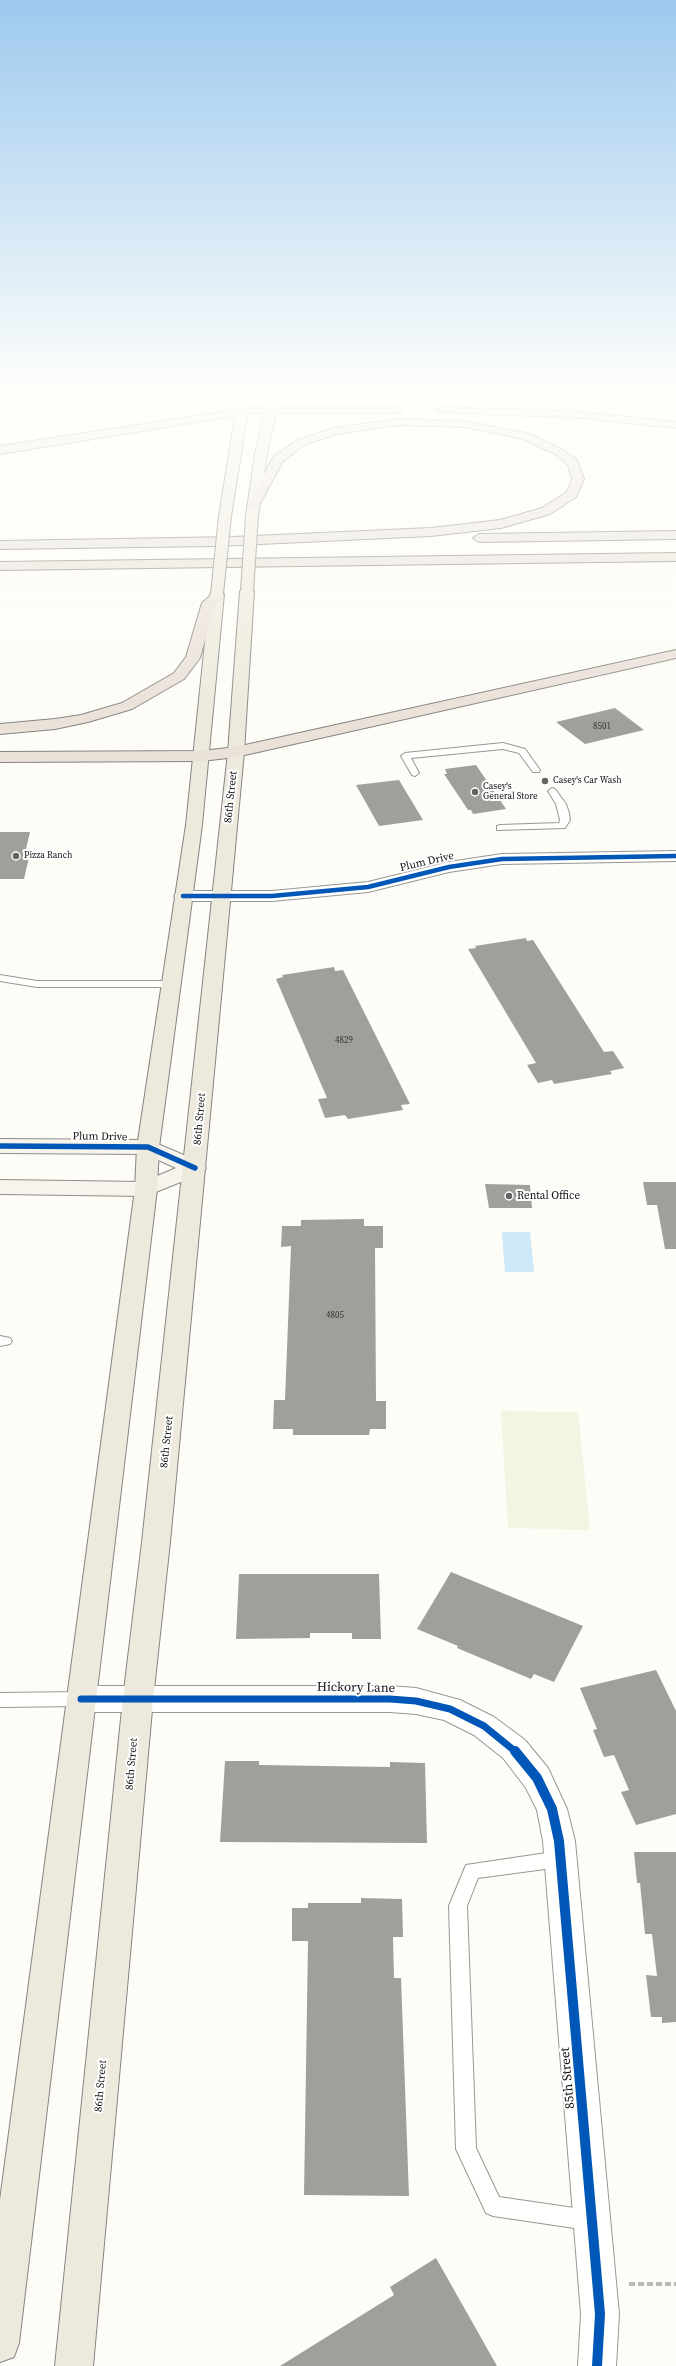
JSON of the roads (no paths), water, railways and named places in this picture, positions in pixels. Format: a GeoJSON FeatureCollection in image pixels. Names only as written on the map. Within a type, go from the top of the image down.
{"type":"FeatureCollection","features":[{"type":"Feature","properties":{"kind":"highway"},"geometry":{"type":"LineString","coordinates":[[253,511],[257,503]]}},
{"type":"Feature","properties":{"kind":"highway"},"geometry":{"type":"LineString","coordinates":[[217,542],[431,532],[501,524],[546,510],[558,503]]}},
{"type":"Feature","properties":{"kind":"highway"},"geometry":{"type":"LineString","coordinates":[[0,545],[676,535]]}},
{"type":"Feature","properties":{"kind":"highway"},"geometry":{"type":"LineString","coordinates":[[0,566],[676,557]]}},
{"type":"Feature","properties":{"kind":"highway"},"geometry":{"type":"LineString","coordinates":[[0,575],[313,562]]}},
{"type":"Feature","properties":{"kind":"highway"},"geometry":{"type":"LineString","coordinates":[[0,730],[83,719],[127,706],[154,692],[179,676],[193,658],[207,607],[209,603],[217,596]]}},
{"type":"Feature","properties":{"kind":"highway"},"geometry":{"type":"LineString","coordinates":[[0,757],[202,756],[236,752],[676,654]]}},
{"type":"Feature","properties":{"kind":"main road"},"geometry":{"type":"LineString","coordinates":[[0,2343],[146,1189],[148,1147],[202,756],[227,503]]}},
{"type":"Feature","properties":{"kind":"main road","name":"86th Street"},"geometry":{"type":"LineString","coordinates":[[74,2366],[138,1699],[195,1168],[236,752],[254,503]]}},
{"type":"Feature","properties":{"kind":"street","name":"Plum Drive"},"geometry":{"type":"LineString","coordinates":[[183,896],[272,896],[368,887],[449,867],[502,859],[676,856]]}},
{"type":"Feature","properties":{"kind":"street","name":"Plum Drive"},"geometry":{"type":"LineString","coordinates":[[0,1146],[148,1147],[195,1168]]}},
{"type":"Feature","properties":{"kind":"street"},"geometry":{"type":"LineString","coordinates":[[0,1187],[146,1189],[195,1168]]}},
{"type":"Feature","properties":{"kind":"street","name":"Hickory Lane"},"geometry":{"type":"LineString","coordinates":[[81,1699],[390,1699],[416,1701],[450,1709],[484,1726],[514,1749],[537,1778],[552,1809],[559,1850]]}},
{"type":"Feature","properties":{"kind":"street","name":"85th Street"},"geometry":{"type":"LineString","coordinates":[[559,1850],[598,2299],[597,2366]]}},
{"type":"Feature","properties":{"kind":"lane"},"geometry":{"type":"LineString","coordinates":[[415,773],[405,756],[503,746],[517,749],[522,752],[536,770]]}},
{"type":"Feature","properties":{"kind":"lane"},"geometry":{"type":"LineString","coordinates":[[500,828],[550,828],[562,826],[565,820],[561,804],[552,791]]}},
{"type":"Feature","properties":{"kind":"lane"},"geometry":{"type":"LineString","coordinates":[[531,824],[550,828]]}},
{"type":"Feature","properties":{"kind":"lane"},"geometry":{"type":"LineString","coordinates":[[0,978],[37,984],[171,984]]}},
{"type":"Feature","properties":{"kind":"lane"},"geometry":{"type":"LineString","coordinates":[[0,1700],[81,1699]]}},
{"type":"Feature","properties":{"kind":"lane"},"geometry":{"type":"LineString","coordinates":[[559,1850],[472,1871],[458,1906],[466,2149],[494,2206],[592,2221]]}},
{"type":"Feature","properties":{"kind":"water"},"geometry":{"type":"Polygon","coordinates":[[[502,1232],[530,1232],[534,1272],[505,1272],[502,1232]]]}},
{"type":"Feature","properties":{"kind":"place","name":"Casey's Car Wash"},"geometry":{"type":"Point","coordinates":[545,781]}},
{"type":"Feature","properties":{"kind":"place","name":"Casey's General Store"},"geometry":{"type":"Point","coordinates":[475,792]}},
{"type":"Feature","properties":{"kind":"place","name":"Pizza Ranch"},"geometry":{"type":"Point","coordinates":[16,856]}},
{"type":"Feature","properties":{"kind":"place","name":"Rental Office"},"geometry":{"type":"Point","coordinates":[509,1196]}}]}
